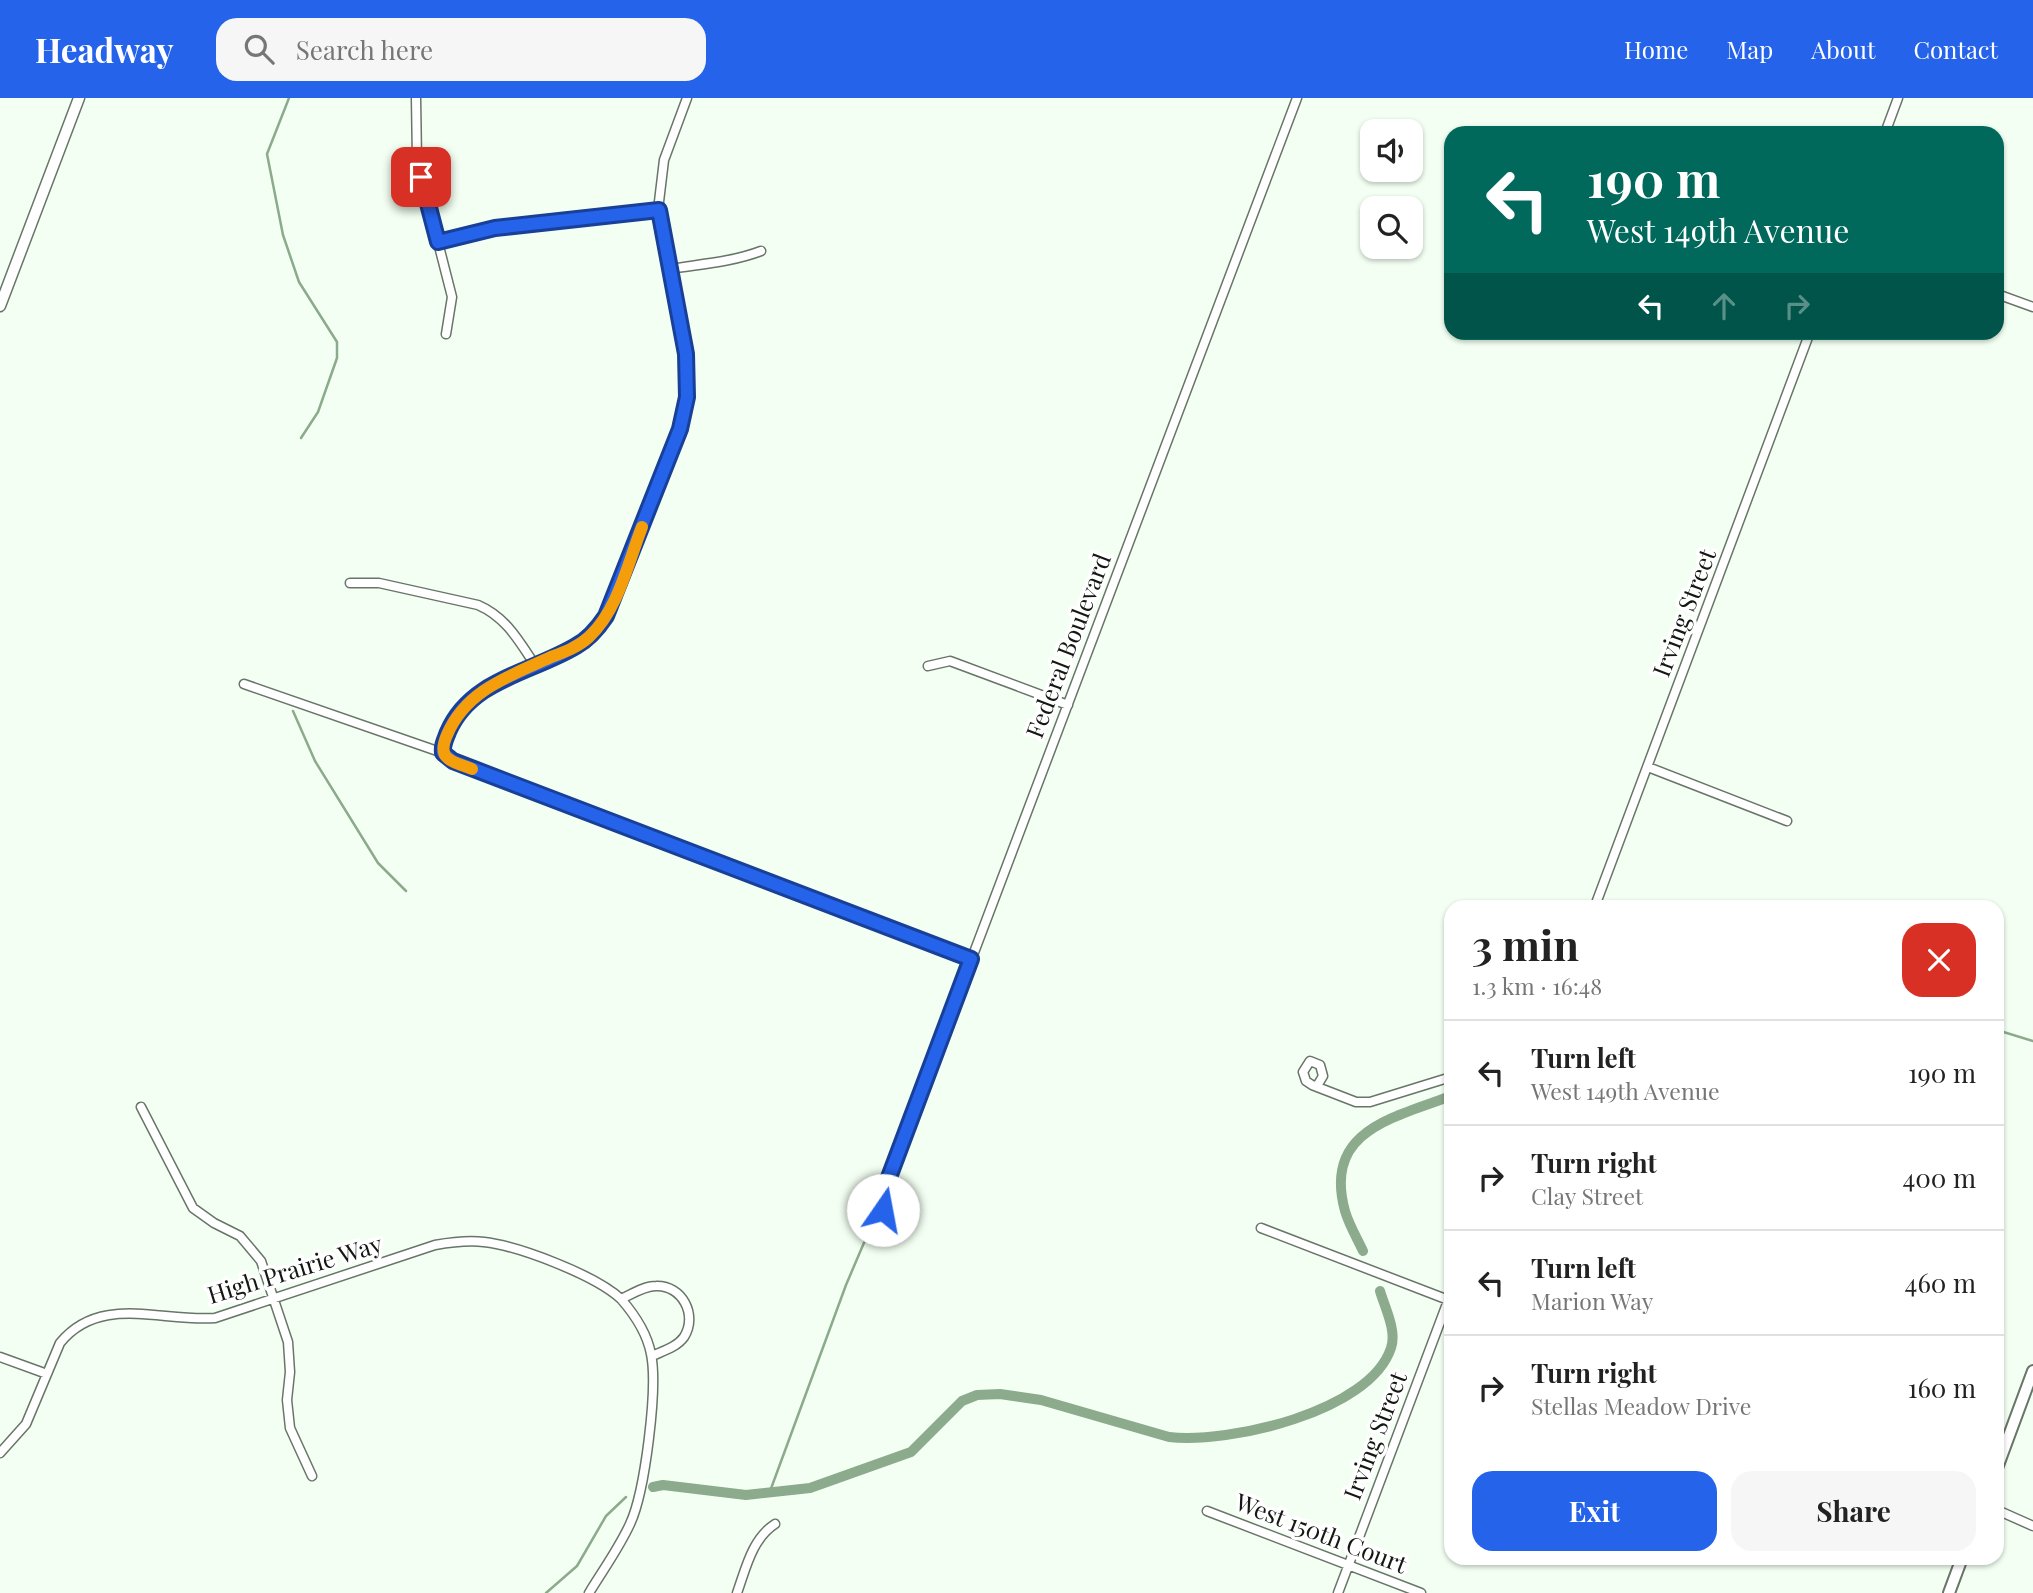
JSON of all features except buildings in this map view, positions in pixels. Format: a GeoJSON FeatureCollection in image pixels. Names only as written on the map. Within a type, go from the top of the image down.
{"type":"FeatureCollection","features":[{"type":"Feature","properties":{"kind":"main road"},"geometry":{"type":"LineString","coordinates":[[2004,1449],[2033,1371]]}},
{"type":"Feature","properties":{"kind":"main road"},"geometry":{"type":"LineString","coordinates":[[1949,1593],[1959,1565]]}},
{"type":"Feature","properties":{"kind":"street"},"geometry":{"type":"LineString","coordinates":[[0,306],[79,98]]}},
{"type":"Feature","properties":{"kind":"street"},"geometry":{"type":"LineString","coordinates":[[416,98],[417,160],[452,297],[446,334]]}},
{"type":"Feature","properties":{"kind":"street"},"geometry":{"type":"LineString","coordinates":[[443,753],[443,745],[451,725],[466,703],[495,683],[584,641],[606,616],[680,429],[688,379],[686,354],[659,210],[664,160],[687,98]]}},
{"type":"Feature","properties":{"kind":"street","name":"Federal Boulevard"},"geometry":{"type":"LineString","coordinates":[[883,1210],[885,1188],[1297,98]]}},
{"type":"Feature","properties":{"kind":"street"},"geometry":{"type":"LineString","coordinates":[[1888,126],[1898,98]]}},
{"type":"Feature","properties":{"kind":"street"},"geometry":{"type":"LineString","coordinates":[[438,242],[495,228],[659,210]]}},
{"type":"Feature","properties":{"kind":"street"},"geometry":{"type":"LineString","coordinates":[[670,269],[720,260],[738,260],[761,251]]}},
{"type":"Feature","properties":{"kind":"street"},"geometry":{"type":"LineString","coordinates":[[2004,296],[2033,307]]}},
{"type":"Feature","properties":{"kind":"street","name":"Irving Street"},"geometry":{"type":"LineString","coordinates":[[1597,900],[1807,340]]}},
{"type":"Feature","properties":{"kind":"street"},"geometry":{"type":"LineString","coordinates":[[350,583],[379,583],[490,610],[506,624],[534,665]]}},
{"type":"Feature","properties":{"kind":"street"},"geometry":{"type":"LineString","coordinates":[[928,666],[950,661],[1068,705]]}},
{"type":"Feature","properties":{"kind":"street"},"geometry":{"type":"LineString","coordinates":[[244,684],[443,753],[453,761],[510,784],[971,959]]}},
{"type":"Feature","properties":{"kind":"street"},"geometry":{"type":"LineString","coordinates":[[1648,767],[1787,821]]}},
{"type":"Feature","properties":{"kind":"street"},"geometry":{"type":"LineString","coordinates":[[1317,1086],[1356,1102],[1370,1102],[1444,1079]]}},
{"type":"Feature","properties":{"kind":"street"},"geometry":{"type":"LineString","coordinates":[[141,1107],[186,1198],[202,1217],[231,1230],[249,1244],[261,1261],[290,1356],[287,1400],[290,1428],[312,1476]]}},
{"type":"Feature","properties":{"kind":"street"},"geometry":{"type":"LineString","coordinates":[[1261,1228],[1444,1296]]}},
{"type":"Feature","properties":{"kind":"street","name":"High Prairie Way"},"geometry":{"type":"LineString","coordinates":[[0,1453],[26,1424],[60,1343],[69,1332],[89,1318],[113,1313],[215,1318],[435,1245],[471,1241],[502,1246],[590,1278],[621,1299],[639,1322],[652,1356],[653,1388],[642,1489],[622,1540],[589,1593]]}},
{"type":"Feature","properties":{"kind":"street"},"geometry":{"type":"LineString","coordinates":[[621,1299],[657,1286],[674,1291],[686,1304],[690,1320],[683,1337],[670,1348],[652,1356]]}},
{"type":"Feature","properties":{"kind":"street","name":"Irving Street"},"geometry":{"type":"LineString","coordinates":[[1338,1593],[1444,1314]]}},
{"type":"Feature","properties":{"kind":"street"},"geometry":{"type":"LineString","coordinates":[[0,1357],[47,1374]]}},
{"type":"Feature","properties":{"kind":"street","name":"West 150th Court"},"geometry":{"type":"LineString","coordinates":[[1208,1511],[1421,1593]]}},
{"type":"Feature","properties":{"kind":"street"},"geometry":{"type":"LineString","coordinates":[[2004,1513],[2033,1526]]}},
{"type":"Feature","properties":{"kind":"street"},"geometry":{"type":"LineString","coordinates":[[737,1593],[756,1544],[766,1530],[775,1524]]}},
{"type":"Feature","properties":{"kind":"waterway"},"geometry":{"type":"LineString","coordinates":[[289,98],[267,154],[283,235],[299,282],[337,342],[337,358],[318,412],[301,438]]}},
{"type":"Feature","properties":{"kind":"waterway"},"geometry":{"type":"LineString","coordinates":[[293,711],[315,761],[378,863],[406,891]]}},
{"type":"Feature","properties":{"kind":"waterway"},"geometry":{"type":"LineString","coordinates":[[2004,1032],[2033,1041]]}},
{"type":"Feature","properties":{"kind":"waterway"},"geometry":{"type":"LineString","coordinates":[[1363,1251],[1345,1211],[1341,1184],[1344,1162],[1353,1145],[1386,1121],[1444,1098]]}},
{"type":"Feature","properties":{"kind":"waterway"},"geometry":{"type":"LineString","coordinates":[[769,1494],[866,1238]]}},
{"type":"Feature","properties":{"kind":"waterway"},"geometry":{"type":"LineString","coordinates":[[653,1487],[663,1485],[746,1495],[810,1488],[911,1452],[962,1401],[977,1395],[1000,1394],[1041,1400],[1169,1437],[1195,1438],[1260,1429],[1327,1406],[1356,1390],[1378,1370],[1391,1348],[1393,1334],[1380,1291]]}},
{"type":"Feature","properties":{"kind":"waterway"},"geometry":{"type":"LineString","coordinates":[[546,1593],[577,1566],[606,1516],[626,1497]]}},
{"type":"Feature","properties":{"kind":"slow traffic"},"geometry":{"type":"LineString","coordinates":[[472,769],[448,759],[442,749],[451,725],[466,703],[480,691],[576,647],[590,636],[612,604],[642,527]]}},
{"type":"Feature","properties":{"kind":"route"},"geometry":{"type":"LineString","coordinates":[[421,177],[438,242],[495,228],[659,210],[686,354],[688,379],[680,429],[606,616],[590,636],[576,647],[480,691],[466,703],[451,725],[443,745],[443,753],[448,759],[563,804],[971,959],[885,1188],[883,1210]]}}]}
